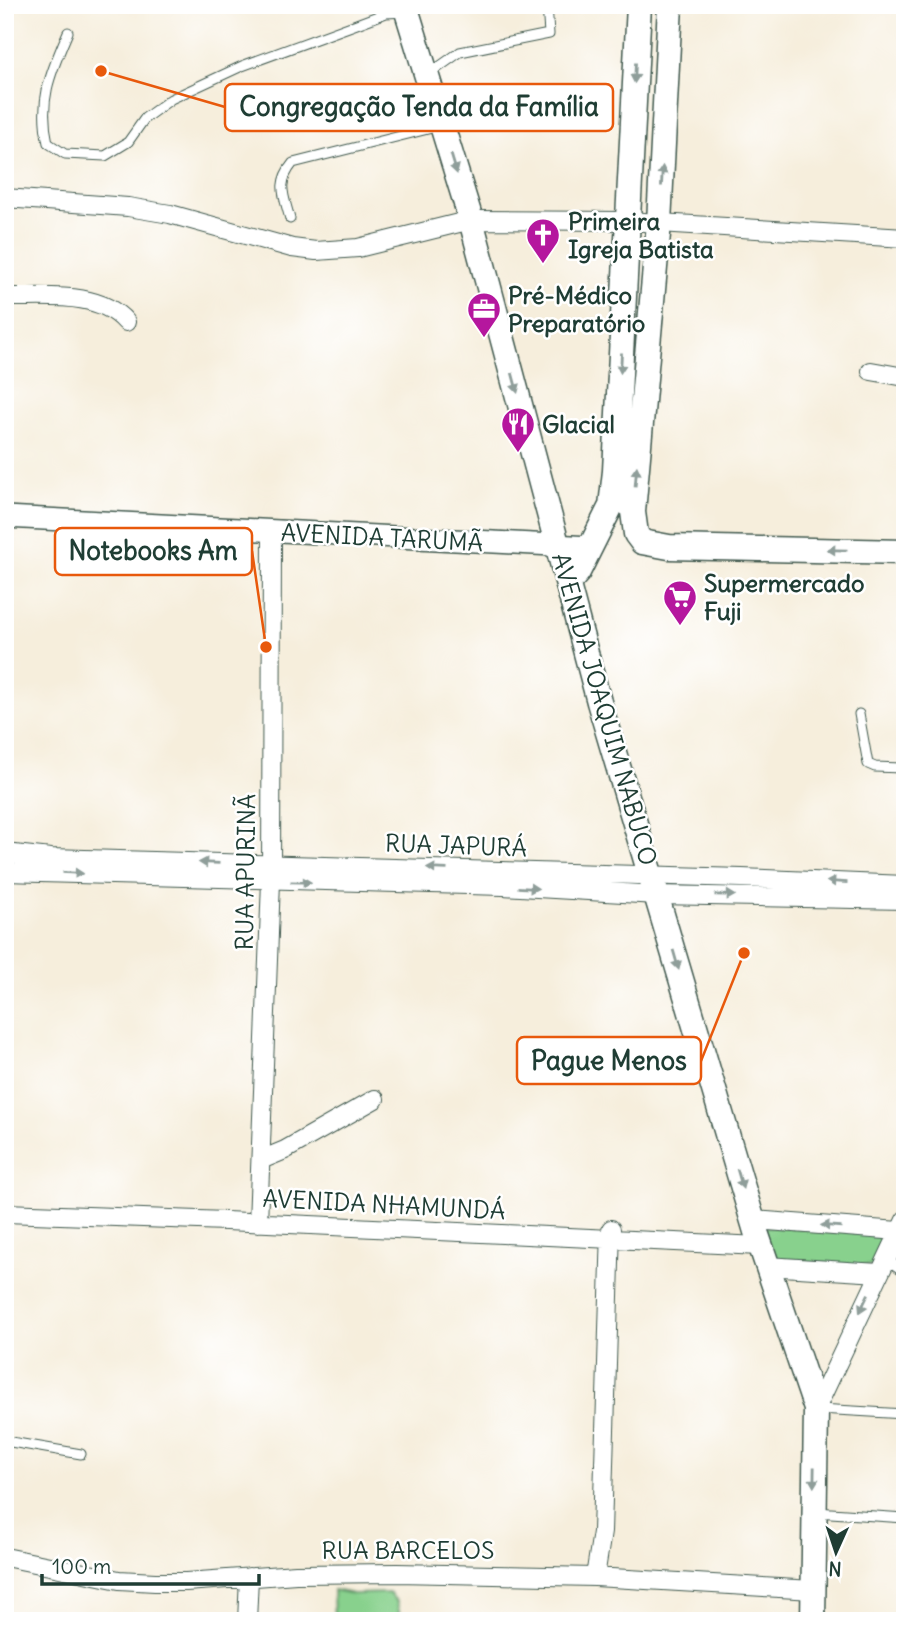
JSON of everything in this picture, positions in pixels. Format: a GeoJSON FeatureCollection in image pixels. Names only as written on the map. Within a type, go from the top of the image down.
{"type":"FeatureCollection","features":[{"type":"Feature","properties":{"kind":"main road"},"geometry":{"type":"LineString","coordinates":[[569,582],[578,572],[611,506],[639,5]]}},
{"type":"Feature","properties":{"kind":"main road"},"geometry":{"type":"LineString","coordinates":[[670,5],[659,223],[633,512],[636,534],[642,542],[669,547],[905,552]]}},
{"type":"Feature","properties":{"kind":"main road","name":"AVENIDA JOAQUIM NABUCO"},"geometry":{"type":"LineString","coordinates":[[406,8],[471,220],[600,702],[759,1242],[816,1409]]}},
{"type":"Feature","properties":{"kind":"main road"},"geometry":{"type":"LineString","coordinates":[[813,1621],[816,1409]]}},
{"type":"Feature","properties":{"kind":"street"},"geometry":{"type":"LineString","coordinates":[[5,198],[77,201],[170,214],[292,248],[316,251],[358,248],[471,220],[627,221],[905,238]]}},
{"type":"Feature","properties":{"kind":"street"},"geometry":{"type":"LineString","coordinates":[[5,297],[69,298],[95,302],[117,312],[126,322]]}},
{"type":"Feature","properties":{"kind":"street"},"geometry":{"type":"LineString","coordinates":[[871,372],[905,377]]}},
{"type":"Feature","properties":{"kind":"street","name":"AVENIDA TARUMÃ"},"geometry":{"type":"LineString","coordinates":[[5,517],[591,547]]}},
{"type":"Feature","properties":{"kind":"street","name":"RUA APURINÃ"},"geometry":{"type":"LineString","coordinates":[[259,1218],[272,873],[272,531]]}},
{"type":"Feature","properties":{"kind":"street","name":"RUA JAPURÁ"},"geometry":{"type":"LineString","coordinates":[[5,853],[272,873]]}},
{"type":"Feature","properties":{"kind":"street","name":"RUA JAPURÁ"},"geometry":{"type":"LineString","coordinates":[[5,872],[272,873],[654,885],[905,900]]}},
{"type":"Feature","properties":{"kind":"street","name":"RUA JAPURÁ"},"geometry":{"type":"LineString","coordinates":[[654,885],[905,885]]}},
{"type":"Feature","properties":{"kind":"street"},"geometry":{"type":"LineString","coordinates":[[261,1160],[285,1150],[375,1098]]}},
{"type":"Feature","properties":{"kind":"street","name":"AVENIDA NHAMUNDÁ"},"geometry":{"type":"LineString","coordinates":[[5,1203],[759,1242],[883,1266]]}},
{"type":"Feature","properties":{"kind":"street","name":"AVENIDA NHAMUNDÁ"},"geometry":{"type":"LineString","coordinates":[[5,1213],[259,1218]]}},
{"type":"Feature","properties":{"kind":"street"},"geometry":{"type":"LineString","coordinates":[[816,1409],[902,1226]]}},
{"type":"Feature","properties":{"kind":"street","name":"AVENIDA NHAMUNDÁ"},"geometry":{"type":"LineString","coordinates":[[759,1242],[902,1226]]}},
{"type":"Feature","properties":{"kind":"street"},"geometry":{"type":"LineString","coordinates":[[595,1577],[602,1532],[611,1234]]}},
{"type":"Feature","properties":{"kind":"street","name":"RUA BARCELOS"},"geometry":{"type":"LineString","coordinates":[[5,1557],[119,1580],[187,1582],[249,1577],[397,1573],[595,1577],[813,1590]]}},
{"type":"Feature","properties":{"kind":"street"},"geometry":{"type":"LineString","coordinates":[[247,1621],[249,1577]]}},
{"type":"Feature","properties":{"kind":"lane"},"geometry":{"type":"LineString","coordinates":[[428,75],[460,52],[549,34],[547,5]]}},
{"type":"Feature","properties":{"kind":"lane"},"geometry":{"type":"LineString","coordinates":[[68,32],[48,79],[43,120],[48,144],[65,154],[105,156],[128,142],[145,118],[171,99],[243,66],[354,24],[406,8]]}},
{"type":"Feature","properties":{"kind":"lane"},"geometry":{"type":"LineString","coordinates":[[290,219],[281,185],[283,175],[293,163],[442,125]]}},
{"type":"Feature","properties":{"kind":"lane"},"geometry":{"type":"LineString","coordinates":[[859,714],[868,764],[875,767],[901,768],[905,774]]}},
{"type":"Feature","properties":{"kind":"lane"},"geometry":{"type":"LineString","coordinates":[[883,1266],[905,1272]]}},
{"type":"Feature","properties":{"kind":"lane"},"geometry":{"type":"LineString","coordinates":[[816,1409],[905,1414]]}},
{"type":"Feature","properties":{"kind":"lane"},"geometry":{"type":"LineString","coordinates":[[5,1441],[81,1454]]}},
{"type":"Feature","properties":{"kind":"lane"},"geometry":{"type":"LineString","coordinates":[[814,1512],[905,1518]]}},
{"type":"Feature","properties":{"kind":"green space"},"geometry":{"type":"Polygon","coordinates":[[[759,1226],[890,1231],[873,1266],[770,1263],[759,1226]]]}},
{"type":"Feature","properties":{"kind":"green space"},"geometry":{"type":"Polygon","coordinates":[[[333,1590],[353,1594],[389,1593],[397,1602],[401,1621],[334,1621],[333,1590]]]}},
{"type":"Feature","properties":{"kind":"place","name":"Congregação Tenda da Família"},"geometry":{"type":"Point","coordinates":[101,71]}},
{"type":"Feature","properties":{"kind":"place","name":"Primeira Igreja Batista"},"geometry":{"type":"Point","coordinates":[543,265]}},
{"type":"Feature","properties":{"kind":"place","name":"Pré-Médico Preparatório"},"geometry":{"type":"Point","coordinates":[484,339]}},
{"type":"Feature","properties":{"kind":"place","name":"Glacial"},"geometry":{"type":"Point","coordinates":[518,454]}},
{"type":"Feature","properties":{"kind":"place","name":"Supermercado Fuji"},"geometry":{"type":"Point","coordinates":[680,627]}},
{"type":"Feature","properties":{"kind":"place","name":"Notebooks Am"},"geometry":{"type":"Point","coordinates":[266,647]}},
{"type":"Feature","properties":{"kind":"place","name":"Pague Menos"},"geometry":{"type":"Point","coordinates":[744,953]}}]}
